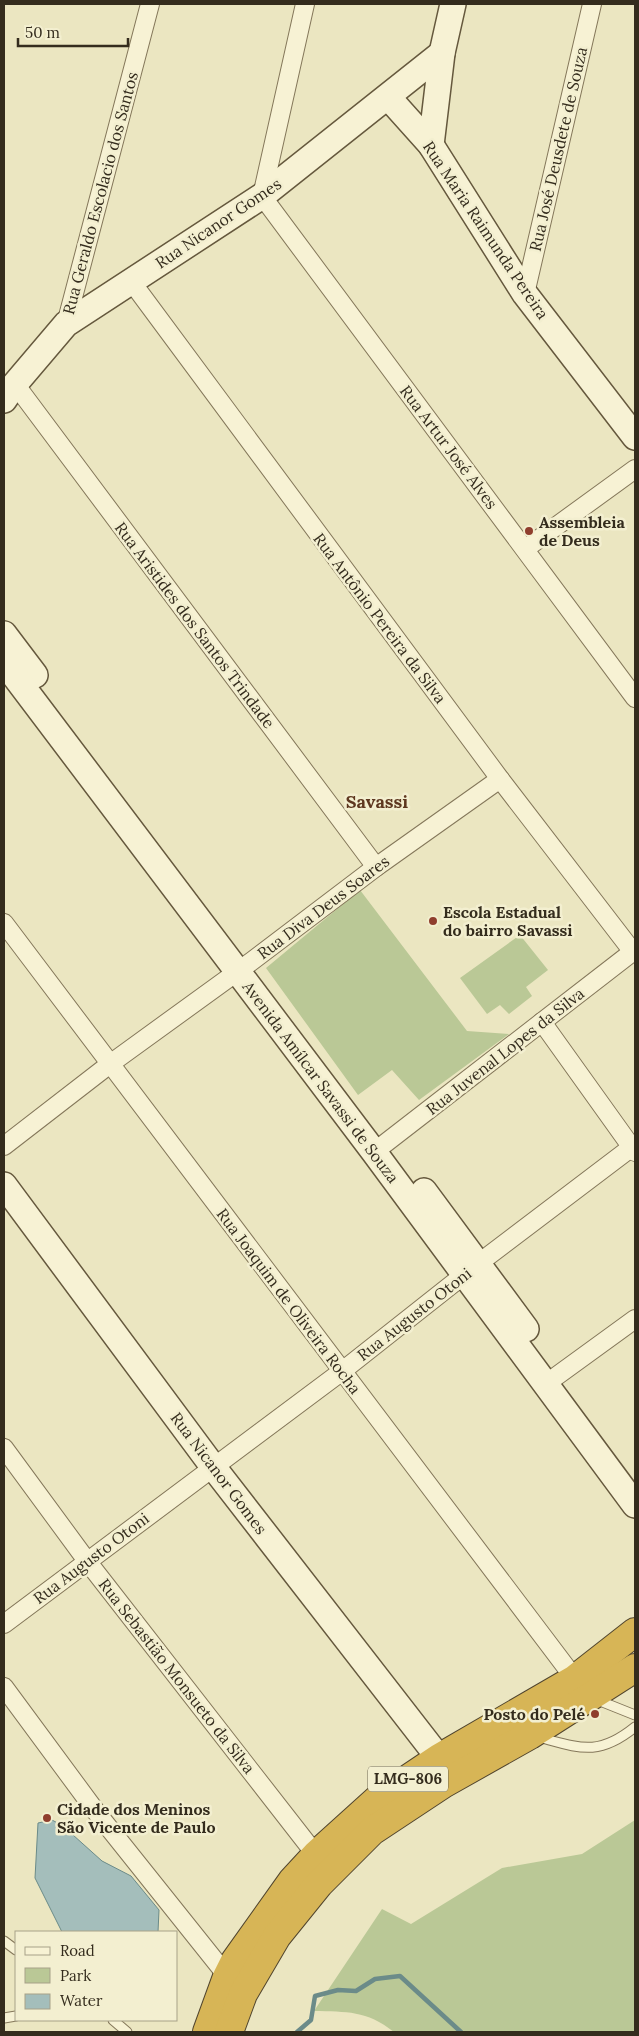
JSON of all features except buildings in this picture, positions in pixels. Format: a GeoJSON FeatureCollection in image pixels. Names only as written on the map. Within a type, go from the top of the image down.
{"type":"FeatureCollection","features":[{"type":"Feature","properties":{"kind":"highway","name":"LMG-806"},"geometry":{"type":"LineString","coordinates":[[207,2032],[235,1986],[318,1884],[372,1831],[443,1784],[530,1735],[582,1688],[635,1632]]}},
{"type":"Feature","properties":{"kind":"highway","name":"LMG-806"},"geometry":{"type":"LineString","coordinates":[[229,2032],[235,1986],[235,1961],[292,1881],[316,1855],[378,1799],[439,1758],[582,1688],[635,1668]]}},
{"type":"Feature","properties":{"kind":"street","name":"Rua Geraldo Escolacio dos Santos"},"geometry":{"type":"LineString","coordinates":[[66,324],[150,4]]}},
{"type":"Feature","properties":{"kind":"street"},"geometry":{"type":"LineString","coordinates":[[262,196],[305,4]]}},
{"type":"Feature","properties":{"kind":"street"},"geometry":{"type":"LineString","coordinates":[[431,145],[442,52],[453,4]]}},
{"type":"Feature","properties":{"kind":"street","name":"Rua José Deusdete de Souza"},"geometry":{"type":"LineString","coordinates":[[525,294],[592,4]]}},
{"type":"Feature","properties":{"kind":"street","name":"Rua Nicanor Gomes"},"geometry":{"type":"LineString","coordinates":[[10,392],[66,324],[262,196],[442,52]]}},
{"type":"Feature","properties":{"kind":"street","name":"Rua Maria Raimunda Pereira"},"geometry":{"type":"LineString","coordinates":[[388,97],[431,145],[525,294],[635,437]]}},
{"type":"Feature","properties":{"kind":"street","name":"Rua Artur José Alves"},"geometry":{"type":"LineString","coordinates":[[262,196],[635,698]]}},
{"type":"Feature","properties":{"kind":"street","name":"Rua Antônio Pereira da Silva"},"geometry":{"type":"LineString","coordinates":[[131,281],[500,779],[634,951]]}},
{"type":"Feature","properties":{"kind":"street","name":"Rua Aristides dos Santos Trindade"},"geometry":{"type":"LineString","coordinates":[[10,392],[376,867]]}},
{"type":"Feature","properties":{"kind":"street"},"geometry":{"type":"LineString","coordinates":[[525,550],[635,469]]}},
{"type":"Feature","properties":{"kind":"street","name":"Avenida Amílcar Savassi de Souza"},"geometry":{"type":"LineString","coordinates":[[4,634],[245,966],[553,1378],[635,1476]]}},
{"type":"Feature","properties":{"kind":"street","name":"Avenida Amílcar Savassi de Souza"},"geometry":{"type":"LineString","coordinates":[[4,662],[245,966]]}},
{"type":"Feature","properties":{"kind":"street","name":"Rua Diva Deus Soares"},"geometry":{"type":"LineString","coordinates":[[4,1146],[110,1064],[245,966],[376,867],[500,779]]}},
{"type":"Feature","properties":{"kind":"street","name":"Rua Joaquim de Oliveira Rocha"},"geometry":{"type":"LineString","coordinates":[[4,923],[341,1372],[582,1688]]}},
{"type":"Feature","properties":{"kind":"street","name":"Rua Juvenal Lopes da Silva"},"geometry":{"type":"LineString","coordinates":[[380,1147],[634,951]]}},
{"type":"Feature","properties":{"kind":"street"},"geometry":{"type":"LineString","coordinates":[[542,1022],[633,1149]]}},
{"type":"Feature","properties":{"kind":"street","name":"Rua Augusto Otoni"},"geometry":{"type":"LineString","coordinates":[[4,1624],[214,1468],[341,1372],[472,1269],[633,1149]]}},
{"type":"Feature","properties":{"kind":"street","name":"Rua Nicanor Gomes"},"geometry":{"type":"LineString","coordinates":[[4,1185],[214,1468],[439,1758]]}},
{"type":"Feature","properties":{"kind":"street"},"geometry":{"type":"LineString","coordinates":[[553,1378],[635,1319]]}},
{"type":"Feature","properties":{"kind":"street","name":"Avenida Amílcar Savassi de Souza"},"geometry":{"type":"LineString","coordinates":[[553,1378],[635,1505]]}},
{"type":"Feature","properties":{"kind":"street","name":"Rua Sebastião Monsueto da Silva"},"geometry":{"type":"LineString","coordinates":[[4,1448],[87,1561],[316,1855]]}},
{"type":"Feature","properties":{"kind":"street"},"geometry":{"type":"LineString","coordinates":[[4,1687],[97,1813],[235,1986]]}},
{"type":"Feature","properties":{"kind":"lane"},"geometry":{"type":"LineString","coordinates":[[582,1688],[635,1715]]}},
{"type":"Feature","properties":{"kind":"lane"},"geometry":{"type":"LineString","coordinates":[[530,1735],[580,1748],[603,1747],[625,1736],[635,1727]]}},
{"type":"Feature","properties":{"kind":"lane"},"geometry":{"type":"LineString","coordinates":[[4,1941],[15,1949]]}},
{"type":"Feature","properties":{"kind":"lane"},"geometry":{"type":"LineString","coordinates":[[114,2021],[127,2032]]}},
{"type":"Feature","properties":{"kind":"green space"},"geometry":{"type":"Polygon","coordinates":[[[360,890],[467,1031],[509,1034],[419,1100],[392,1070],[358,1095],[266,968],[360,890]]]}},
{"type":"Feature","properties":{"kind":"green space"},"geometry":{"type":"Polygon","coordinates":[[[520,935],[548,970],[526,987],[532,996],[509,1014],[500,1005],[487,1014],[460,978],[520,935]]]}},
{"type":"Feature","properties":{"kind":"green space"},"geometry":{"type":"Polygon","coordinates":[[[635,1820],[635,2032],[394,2032],[365,2016],[346,2012],[314,2011],[382,1909],[411,1924],[502,1868],[582,1854],[635,1820]]]}},
{"type":"Feature","properties":{"kind":"water"},"geometry":{"type":"Polygon","coordinates":[[[52,1820],[63,1826],[102,1861],[131,1876],[159,1910],[158,1931],[62,1931],[35,1878],[38,1823],[52,1820]]]}},
{"type":"Feature","properties":{"kind":"waterway"},"geometry":{"type":"LineString","coordinates":[[297,2032],[311,2020],[315,1996],[338,1990],[356,1991],[375,1979],[400,1976],[461,2032]]}},
{"type":"Feature","properties":{"kind":"place","name":"Assembleia de Deus"},"geometry":{"type":"Point","coordinates":[529,531]}},
{"type":"Feature","properties":{"kind":"place","name":"Escola Estadual do bairro Savassi"},"geometry":{"type":"Point","coordinates":[433,921]}},
{"type":"Feature","properties":{"kind":"place","name":"Posto do Pelé"},"geometry":{"type":"Point","coordinates":[595,1714]}},
{"type":"Feature","properties":{"kind":"place","name":"Cidade dos Meninos São Vicente de Paulo"},"geometry":{"type":"Point","coordinates":[47,1818]}},
{"type":"Feature","properties":{"kind":"district","name":"Savassi"},"geometry":{"type":"Point","coordinates":[377,802]}}]}
